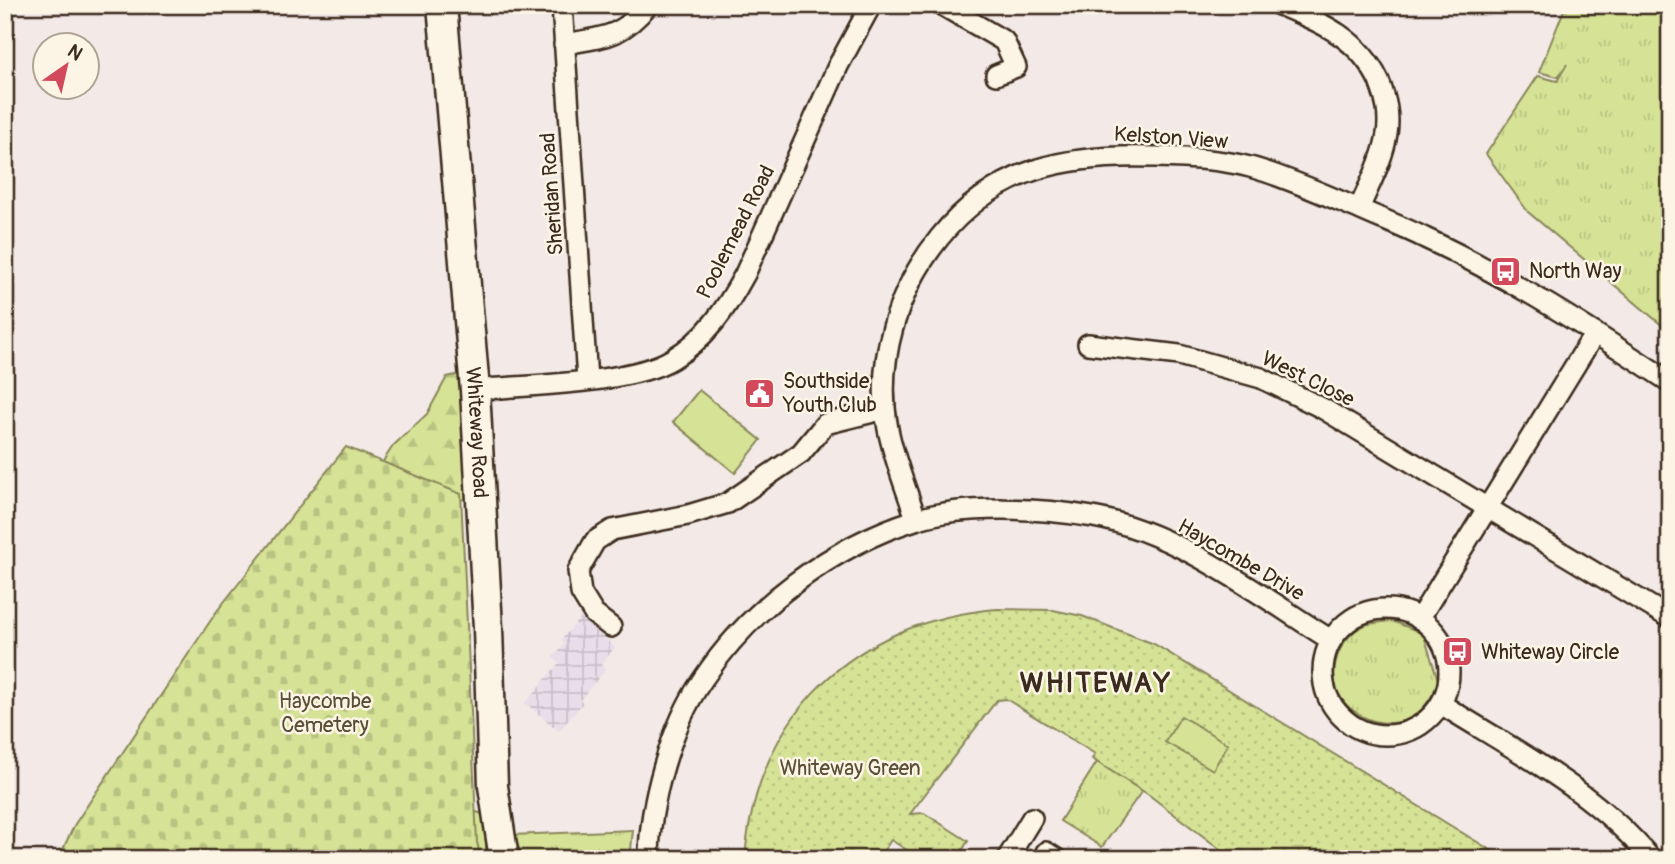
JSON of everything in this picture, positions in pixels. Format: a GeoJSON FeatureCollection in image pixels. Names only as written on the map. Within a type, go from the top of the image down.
{"type":"FeatureCollection","features":[{"type":"Feature","properties":{"kind":"street","name":"Whiteway Road"},"geometry":{"type":"LineString","coordinates":[[442,5],[475,390],[488,628],[493,786],[504,859]]}},
{"type":"Feature","properties":{"kind":"street","name":"Sheridan Road"},"geometry":{"type":"LineString","coordinates":[[562,5],[577,199],[583,354],[587,380]]}},
{"type":"Feature","properties":{"kind":"street"},"geometry":{"type":"LineString","coordinates":[[564,44],[608,36],[633,23],[648,5]]}},
{"type":"Feature","properties":{"kind":"street","name":"Poolemead Road"},"geometry":{"type":"LineString","coordinates":[[475,390],[642,372],[670,360],[694,344],[716,322],[745,274],[838,66],[871,5]]}},
{"type":"Feature","properties":{"kind":"street"},"geometry":{"type":"LineString","coordinates":[[942,5],[1004,41],[1016,67],[996,75]]}},
{"type":"Feature","properties":{"kind":"street"},"geometry":{"type":"LineString","coordinates":[[1279,5],[1332,29],[1355,46],[1372,66],[1383,92],[1389,113],[1387,134],[1382,157],[1359,209]]}},
{"type":"Feature","properties":{"kind":"street","name":"Kelston View"},"geometry":{"type":"LineString","coordinates":[[916,519],[888,430],[884,391],[890,337],[900,306],[919,267],[937,240],[962,214],[989,192],[1035,169],[1063,161],[1101,157],[1192,158],[1249,167],[1425,237],[1492,272],[1595,333],[1670,382]]}},
{"type":"Feature","properties":{"kind":"street"},"geometry":{"type":"LineString","coordinates":[[1419,619],[1595,333]]}},
{"type":"Feature","properties":{"kind":"street","name":"West Close"},"geometry":{"type":"LineString","coordinates":[[1088,344],[1179,355],[1261,378],[1322,408],[1670,618]]}},
{"type":"Feature","properties":{"kind":"street"},"geometry":{"type":"LineString","coordinates":[[611,627],[594,614],[581,593],[578,571],[595,541],[612,530],[688,515],[728,503],[794,459],[825,424],[886,410]]}},
{"type":"Feature","properties":{"kind":"street","name":"Haycombe Drive"},"geometry":{"type":"LineString","coordinates":[[649,859],[649,835],[656,793],[674,738],[702,679],[741,633],[781,593],[831,558],[916,519],[967,511],[1033,510],[1094,517],[1128,527],[1198,558],[1331,640]]}},
{"type":"Feature","properties":{"kind":"street"},"geometry":{"type":"LineString","coordinates":[[1397,610],[1419,619],[1438,638],[1447,657],[1448,682],[1441,704],[1425,722],[1408,732],[1383,736],[1354,727],[1338,714],[1324,684],[1324,660],[1331,640],[1345,624],[1364,613],[1397,610]]}},
{"type":"Feature","properties":{"kind":"street"},"geometry":{"type":"LineString","coordinates":[[1441,704],[1601,807],[1651,859]]}},
{"type":"Feature","properties":{"kind":"street"},"geometry":{"type":"LineString","coordinates":[[1007,859],[1032,818]]}},
{"type":"Feature","properties":{"kind":"shaded area"},"geometry":{"type":"Polygon","coordinates":[[[580,618],[615,647],[601,665],[606,669],[580,700],[583,703],[559,731],[525,703],[559,663],[553,657],[565,644],[561,640],[580,618]]]}},
{"type":"Feature","properties":{"kind":"green space"},"geometry":{"type":"Polygon","coordinates":[[[1566,5],[1670,5],[1670,332],[1528,212],[1486,154],[1538,76],[1557,81],[1567,64],[1558,77],[1539,72],[1566,5]]]}},
{"type":"Feature","properties":{"kind":"green space"},"geometry":{"type":"Polygon","coordinates":[[[461,374],[467,501],[390,470],[382,463],[393,446],[427,414],[447,377],[461,374]]]}},
{"type":"Feature","properties":{"kind":"green space"},"geometry":{"type":"Polygon","coordinates":[[[699,390],[761,440],[735,473],[673,422],[699,390]]]}},
{"type":"Feature","properties":{"kind":"green space","name":"Haycombe Cemetery"},"geometry":{"type":"Polygon","coordinates":[[[346,447],[461,494],[477,842],[481,859],[58,859],[75,824],[217,611],[346,447]]]}},
{"type":"Feature","properties":{"kind":"green space","name":"Whiteway Green"},"geometry":{"type":"Polygon","coordinates":[[[997,609],[1053,610],[1082,616],[1154,644],[1505,859],[1233,859],[1149,795],[1092,759],[1095,754],[1006,699],[997,700],[910,814],[924,813],[968,841],[957,859],[921,859],[891,840],[878,859],[745,859],[753,807],[769,760],[792,719],[822,684],[857,655],[899,633],[946,617],[997,609]]]}},
{"type":"Feature","properties":{"kind":"green space"},"geometry":{"type":"Polygon","coordinates":[[[1392,621],[1424,636],[1439,683],[1421,710],[1412,717],[1390,723],[1368,719],[1348,707],[1336,688],[1334,678],[1337,657],[1356,630],[1365,625],[1392,621]]]}},
{"type":"Feature","properties":{"kind":"green space"},"geometry":{"type":"Polygon","coordinates":[[[1181,716],[1228,744],[1213,770],[1165,742],[1181,716]]]}},
{"type":"Feature","properties":{"kind":"green space"},"geometry":{"type":"Polygon","coordinates":[[[1097,762],[1142,791],[1102,847],[1060,821],[1097,762]]]}},
{"type":"Feature","properties":{"kind":"green space"},"geometry":{"type":"Polygon","coordinates":[[[469,811],[481,813],[487,826],[486,859],[436,859],[469,811]]]}},
{"type":"Feature","properties":{"kind":"green space"},"geometry":{"type":"Polygon","coordinates":[[[633,830],[630,859],[525,859],[512,835],[633,830]]]}},
{"type":"Feature","properties":{"kind":"place","name":"North Way"},"geometry":{"type":"Point","coordinates":[1506,271]}},
{"type":"Feature","properties":{"kind":"place","name":"Southside Youth Club"},"geometry":{"type":"Point","coordinates":[760,393]}},
{"type":"Feature","properties":{"kind":"place","name":"Whiteway Circle"},"geometry":{"type":"Point","coordinates":[1458,652]}},
{"type":"Feature","properties":{"kind":"district","name":"WHITEWAY"},"geometry":{"type":"Point","coordinates":[1096,683]}}]}
